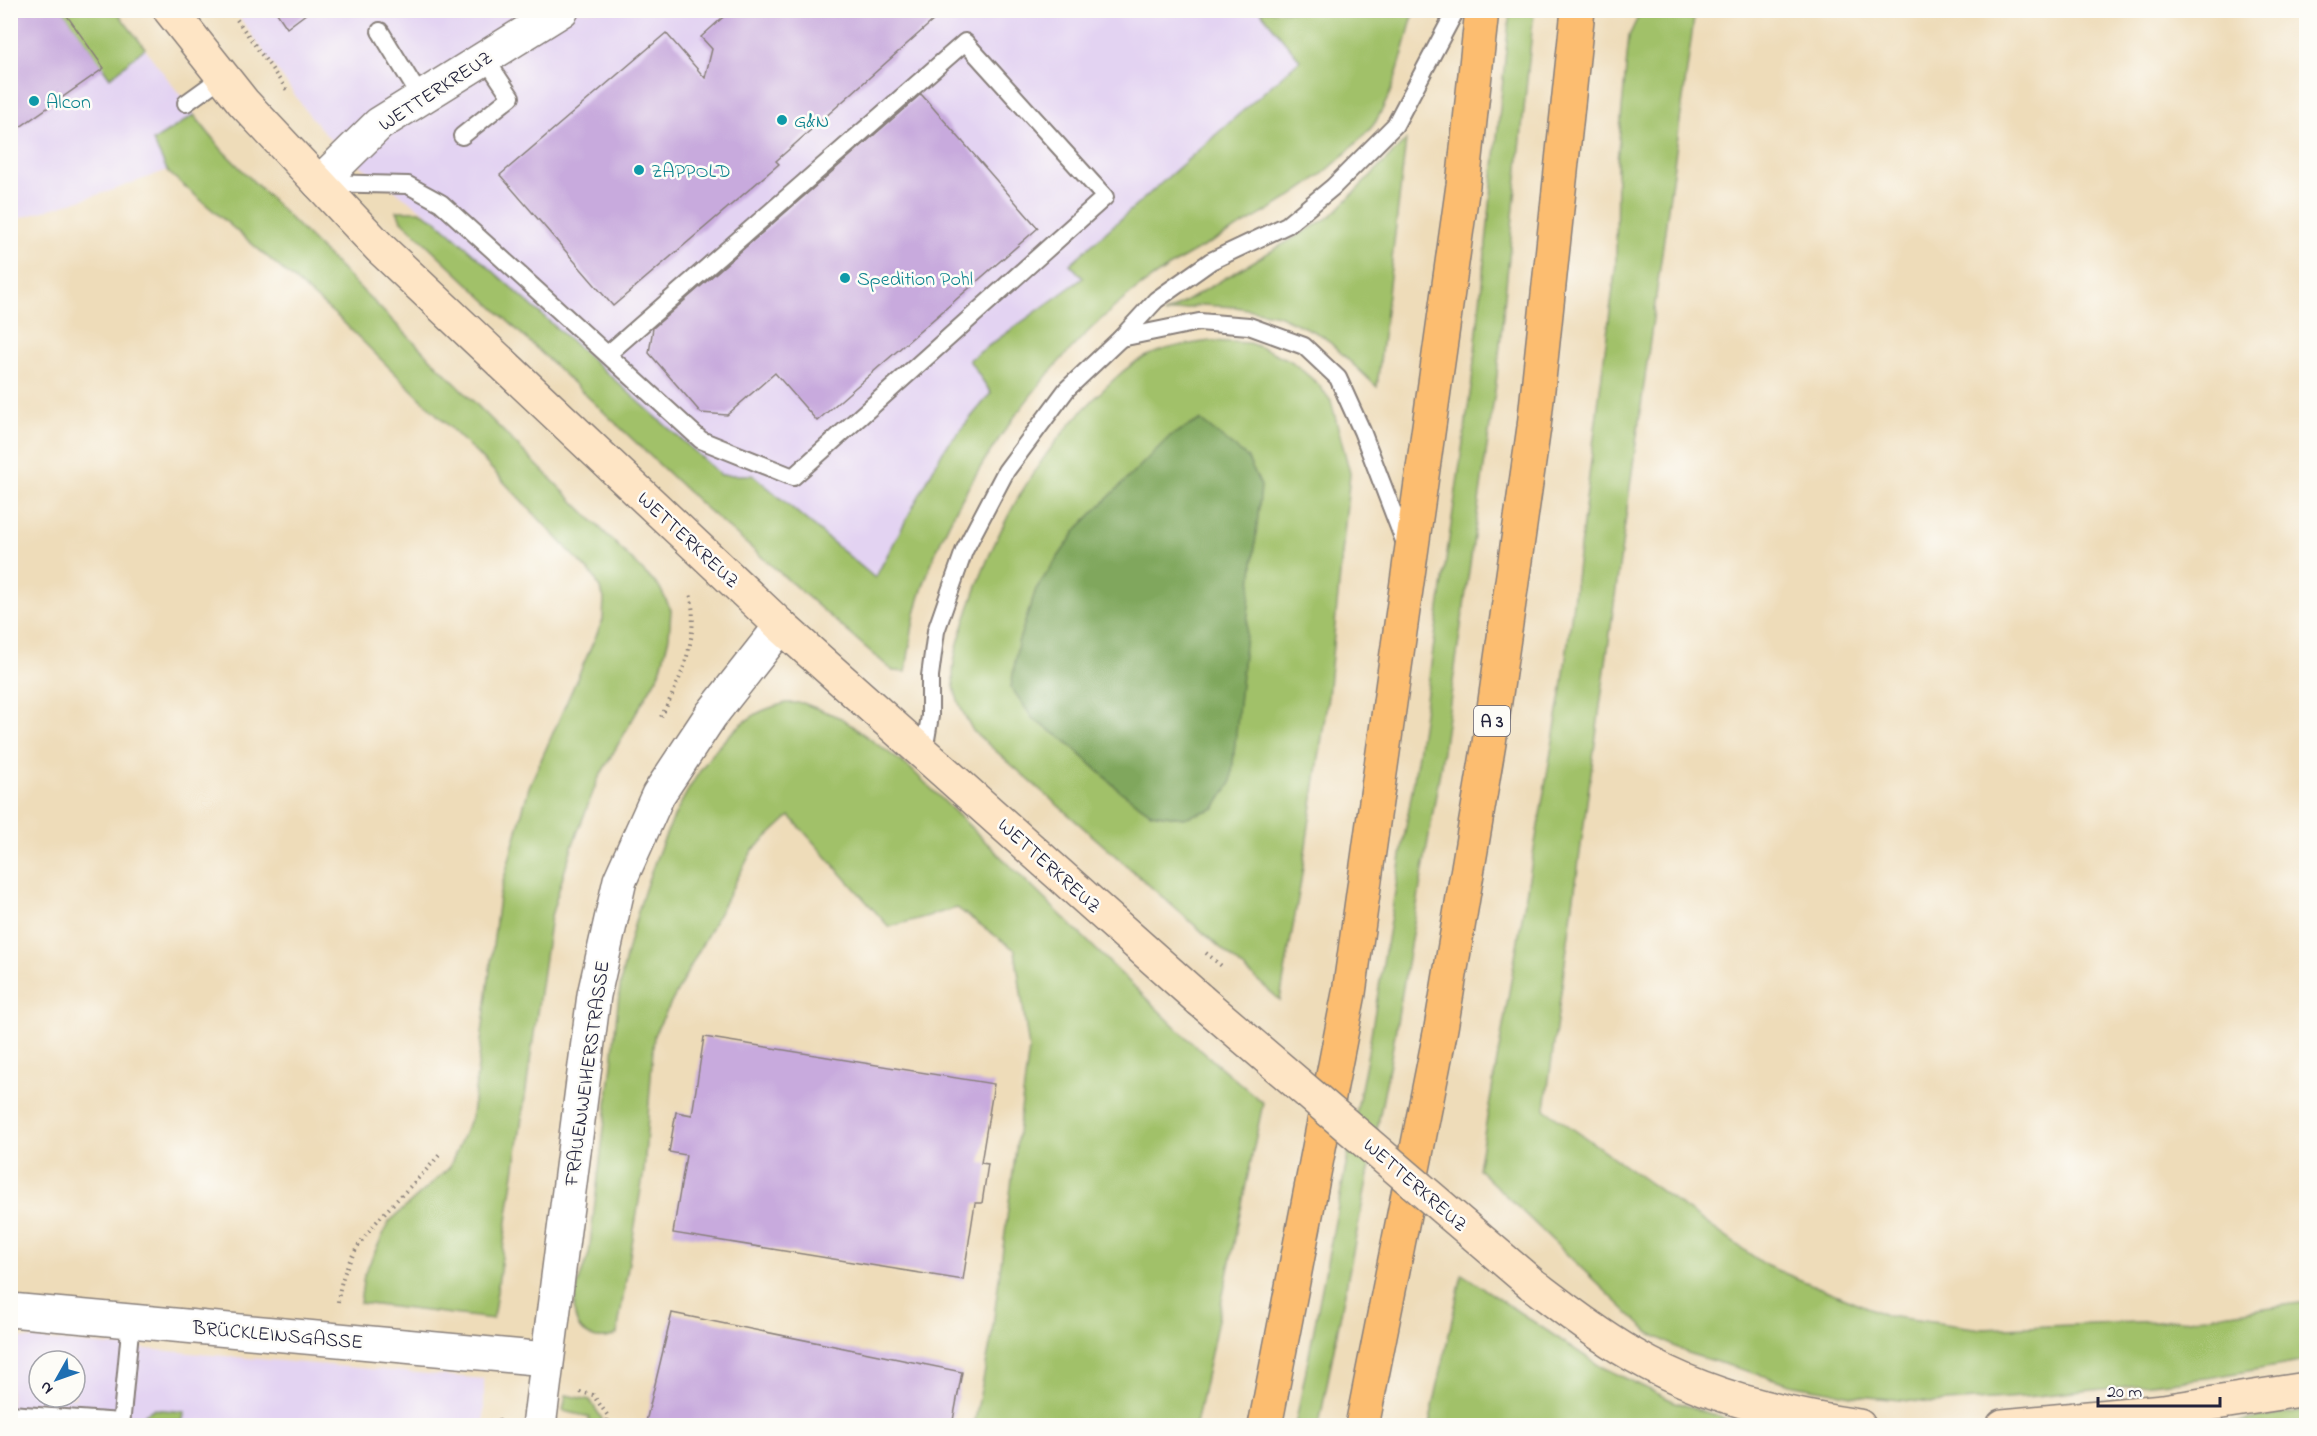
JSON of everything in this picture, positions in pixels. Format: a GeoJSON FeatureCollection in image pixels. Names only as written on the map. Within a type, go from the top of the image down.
{"type":"FeatureCollection","features":[{"type":"Feature","properties":{"kind":"highway"},"geometry":{"type":"LineString","coordinates":[[1265,1425],[1349,993],[1463,185],[1482,10]]}},
{"type":"Feature","properties":{"kind":"highway","name":"A 3"},"geometry":{"type":"LineString","coordinates":[[1362,1425],[1442,1028],[1489,743],[1534,427],[1578,10]]}},
{"type":"Feature","properties":{"kind":"street","name":"WETTERKREUZ"},"geometry":{"type":"LineString","coordinates":[[170,10],[222,77],[380,248],[781,626],[1200,1000],[1532,1284],[1583,1323],[1635,1356],[1703,1388],[1754,1405],[1812,1419],[1859,1425]]}},
{"type":"Feature","properties":{"kind":"street","name":"WETTERKREUZ"},"geometry":{"type":"LineString","coordinates":[[319,183],[379,124],[562,10]]}},
{"type":"Feature","properties":{"kind":"street","name":"FRAUENWEIHERSTRASSE"},"geometry":{"type":"LineString","coordinates":[[539,1425],[594,995],[620,880],[658,795],[711,715],[781,626]]}},
{"type":"Feature","properties":{"kind":"street","name":"BRÜCKLEINSGASSE"},"geometry":{"type":"LineString","coordinates":[[10,1310],[546,1359]]}},
{"type":"Feature","properties":{"kind":"street"},"geometry":{"type":"LineString","coordinates":[[2003,1425],[2163,1411],[2307,1389]]}},
{"type":"Feature","properties":{"kind":"lane"},"geometry":{"type":"LineString","coordinates":[[924,752],[930,716],[930,676],[936,631],[964,551],[1005,471],[1067,389],[1121,338],[1156,300],[1211,261],[1287,225],[1334,187],[1395,125],[1456,10]]}},
{"type":"Feature","properties":{"kind":"lane"},"geometry":{"type":"LineString","coordinates":[[380,31],[421,98]]}},
{"type":"Feature","properties":{"kind":"lane"},"geometry":{"type":"LineString","coordinates":[[319,183],[408,184],[441,203],[609,353],[701,440],[793,477],[1105,197],[965,42],[609,353]]}},
{"type":"Feature","properties":{"kind":"lane"},"geometry":{"type":"LineString","coordinates":[[462,136],[510,98],[485,58]]}},
{"type":"Feature","properties":{"kind":"lane"},"geometry":{"type":"LineString","coordinates":[[186,103],[222,77]]}},
{"type":"Feature","properties":{"kind":"lane"},"geometry":{"type":"LineString","coordinates":[[1121,338],[1199,322],[1250,326],[1304,346],[1338,378],[1362,431],[1410,557]]}},
{"type":"Feature","properties":{"kind":"lane"},"geometry":{"type":"LineString","coordinates":[[10,1414],[121,1424],[131,1320]]}},
{"type":"Feature","properties":{"kind":"path"},"geometry":{"type":"LineString","coordinates":[[660,719],[682,672],[692,637],[694,614],[690,593],[684,583]]}},
{"type":"Feature","properties":{"kind":"path"},"geometry":{"type":"LineString","coordinates":[[334,1339],[338,1296],[345,1272],[357,1248],[371,1226],[424,1174],[441,1153]]}},
{"type":"Feature","properties":{"kind":"path"},"geometry":{"type":"LineString","coordinates":[[570,1389],[593,1395],[608,1416],[607,1425]]}},
{"type":"Feature","properties":{"kind":"shaded area"},"geometry":{"type":"Polygon","coordinates":[[[1260,10],[1301,59],[1071,264],[1083,278],[969,360],[991,393],[943,451],[875,579],[753,475],[721,475],[436,220],[339,150],[307,112],[235,11],[1260,10]]]}},
{"type":"Feature","properties":{"kind":"shaded area"},"geometry":{"type":"Polygon","coordinates":[[[11,11],[116,11],[222,150],[113,190],[11,221],[11,11]]]}},
{"type":"Feature","properties":{"kind":"shaded area"},"geometry":{"type":"Polygon","coordinates":[[[10,1337],[484,1379],[484,1425],[11,1425],[10,1337]]]}},
{"type":"Feature","properties":{"kind":"green space"},"geometry":{"type":"Polygon","coordinates":[[[63,11],[116,11],[145,48],[110,78],[63,11]]]}},
{"type":"Feature","properties":{"kind":"green space"},"geometry":{"type":"Polygon","coordinates":[[[1260,11],[1414,11],[1399,68],[1374,125],[1327,170],[1301,190],[1160,273],[1133,292],[1098,322],[1064,357],[1000,437],[948,525],[929,570],[915,614],[906,672],[893,671],[703,506],[401,220],[397,211],[420,211],[436,220],[721,475],[753,475],[875,578],[943,451],[991,393],[969,360],[1083,278],[1070,264],[1300,60],[1260,11]]]}},
{"type":"Feature","properties":{"kind":"green space"},"geometry":{"type":"Polygon","coordinates":[[[1510,11],[1534,11],[1496,384],[1441,765],[1390,1063],[1319,1425],[1295,1426],[1367,1058],[1417,761],[1472,380],[1510,11]]]}},
{"type":"Feature","properties":{"kind":"green space"},"geometry":{"type":"Polygon","coordinates":[[[1641,11],[1695,11],[1545,1109],[1767,1266],[1888,1316],[1982,1329],[2181,1320],[2306,1302],[2306,1361],[2207,1378],[2036,1396],[1932,1403],[1858,1396],[1794,1385],[1687,1353],[1648,1332],[1478,1169],[1562,689],[1616,264],[1617,161],[1629,36],[1641,11]]]}},
{"type":"Feature","properties":{"kind":"green space"},"geometry":{"type":"Polygon","coordinates":[[[194,115],[222,150],[660,588],[671,610],[669,637],[660,672],[598,779],[572,847],[551,916],[493,1319],[360,1303],[364,1275],[389,1222],[449,1168],[472,1115],[499,897],[529,787],[603,620],[604,598],[595,578],[485,462],[339,318],[168,172],[153,141],[194,115]]]}},
{"type":"Feature","properties":{"kind":"green space"},"geometry":{"type":"Polygon","coordinates":[[[1406,140],[1377,387],[1323,336],[1278,315],[1236,307],[1201,305],[1164,314],[1331,216],[1406,140]]]}},
{"type":"Feature","properties":{"kind":"green space"},"geometry":{"type":"Polygon","coordinates":[[[1211,341],[1249,343],[1270,351],[1291,361],[1318,384],[1331,401],[1350,473],[1328,696],[1300,887],[1280,1000],[973,731],[960,705],[953,683],[953,667],[957,649],[981,576],[1007,519],[1038,465],[1077,416],[1130,366],[1158,352],[1211,341]],[[1033,719],[1066,741],[1120,791],[1151,813],[1184,818],[1033,719]]]}},
{"type":"Feature","properties":{"kind":"green space"},"geometry":{"type":"Polygon","coordinates":[[[1200,420],[1247,457],[1261,486],[1231,783],[1215,808],[1184,818],[1151,813],[1120,791],[1066,741],[1033,719],[1011,687],[1018,643],[1036,589],[1078,528],[1170,436],[1200,420]]]}},
{"type":"Feature","properties":{"kind":"green space"},"geometry":{"type":"Polygon","coordinates":[[[786,703],[803,703],[841,718],[910,768],[1189,1040],[1263,1103],[1196,1425],[974,1425],[991,1340],[1029,1049],[1015,950],[957,908],[889,927],[790,816],[752,851],[654,1035],[644,1171],[617,1334],[607,1338],[597,1338],[581,1330],[576,1321],[575,1298],[589,1254],[621,982],[640,904],[668,831],[685,796],[705,764],[728,737],[753,716],[786,703]]]}},
{"type":"Feature","properties":{"kind":"green space"},"geometry":{"type":"Polygon","coordinates":[[[1462,1274],[1600,1366],[1673,1401],[1744,1425],[1429,1425],[1462,1274]]]}},
{"type":"Feature","properties":{"kind":"green space"},"geometry":{"type":"Polygon","coordinates":[[[566,1395],[590,1400],[602,1419],[601,1425],[588,1425],[590,1417],[563,1411],[566,1395]]]}},
{"type":"Feature","properties":{"kind":"green space"},"geometry":{"type":"Polygon","coordinates":[[[153,1409],[185,1412],[181,1425],[142,1425],[145,1414],[153,1409]]]}},
{"type":"Feature","properties":{"kind":"green space"},"geometry":{"type":"Polygon","coordinates":[[[2306,1410],[2306,1425],[2218,1425],[2306,1410]]]}},
{"type":"Feature","properties":{"kind":"building","name":"Alcon"},"geometry":{"type":"Polygon","coordinates":[[[10,10],[63,10],[104,68],[10,134],[10,10]]]}},
{"type":"Feature","properties":{"kind":"building"},"geometry":{"type":"Polygon","coordinates":[[[275,10],[311,10],[287,28],[275,10]]]}},
{"type":"Feature","properties":{"kind":"building","name":"ZAPPOLD"},"geometry":{"type":"Polygon","coordinates":[[[731,10],[945,10],[776,161],[779,164],[613,306],[500,175],[666,33],[705,78],[712,49],[701,37],[731,10]]]}},
{"type":"Feature","properties":{"kind":"building","name":"Spedition Pohl"},"geometry":{"type":"Polygon","coordinates":[[[921,94],[1038,228],[817,421],[775,373],[727,415],[701,413],[649,353],[653,328],[921,94]]]}},
{"type":"Feature","properties":{"kind":"building"},"geometry":{"type":"Polygon","coordinates":[[[704,1037],[994,1084],[981,1163],[988,1164],[982,1203],[975,1203],[963,1280],[673,1233],[686,1155],[669,1152],[676,1112],[692,1115],[704,1037]]]}},
{"type":"Feature","properties":{"kind":"building"},"geometry":{"type":"Polygon","coordinates":[[[672,1313],[962,1372],[952,1426],[645,1426],[672,1313]]]}},
{"type":"Feature","properties":{"kind":"place","name":"Alcon"},"geometry":{"type":"Point","coordinates":[34,101]}},
{"type":"Feature","properties":{"kind":"place","name":"G&N"},"geometry":{"type":"Point","coordinates":[782,120]}},
{"type":"Feature","properties":{"kind":"place","name":"ZAPPOLD"},"geometry":{"type":"Point","coordinates":[639,170]}},
{"type":"Feature","properties":{"kind":"place","name":"Spedition Pohl"},"geometry":{"type":"Point","coordinates":[845,278]}}]}
